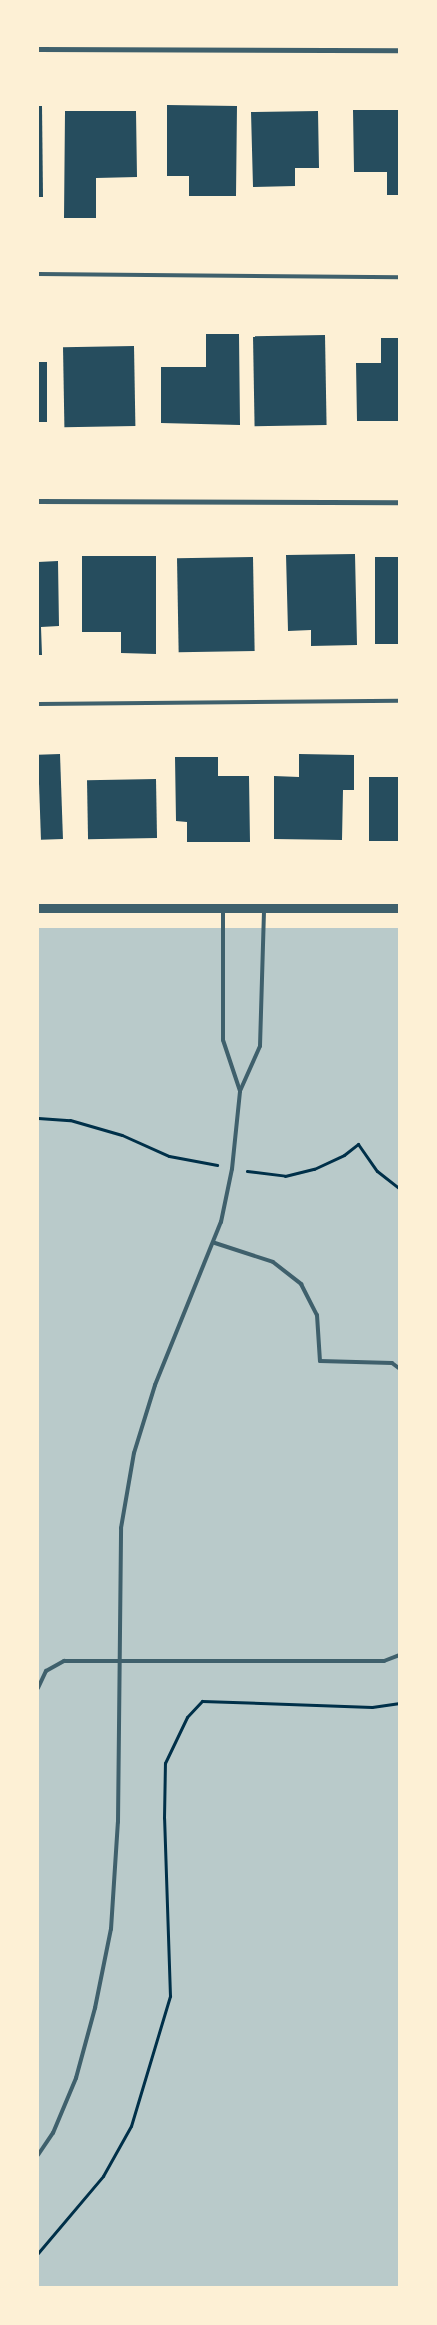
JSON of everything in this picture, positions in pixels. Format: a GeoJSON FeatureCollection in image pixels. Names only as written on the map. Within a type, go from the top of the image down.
{"type":"FeatureCollection","features":[{"type":"Feature","properties":{"kind":"street"},"geometry":{"type":"LineString","coordinates":[[38,49],[400,50]]}},
{"type":"Feature","properties":{"kind":"street"},"geometry":{"type":"LineString","coordinates":[[38,501],[400,502]]}},
{"type":"Feature","properties":{"kind":"street"},"geometry":{"type":"LineString","coordinates":[[38,908],[400,908]]}},
{"type":"Feature","properties":{"kind":"lane"},"geometry":{"type":"LineString","coordinates":[[38,274],[400,277]]}},
{"type":"Feature","properties":{"kind":"lane"},"geometry":{"type":"LineString","coordinates":[[38,704],[400,701]]}},
{"type":"Feature","properties":{"kind":"lane"},"geometry":{"type":"LineString","coordinates":[[223,908],[223,1040],[240,1091]]}},
{"type":"Feature","properties":{"kind":"lane"},"geometry":{"type":"LineString","coordinates":[[38,2155],[53,2133],[76,2078],[95,2008],[111,1929],[118,1822],[121,1528],[134,1453],[155,1385],[215,1243],[232,1169],[240,1091],[260,1046],[264,908]]}},
{"type":"Feature","properties":{"kind":"lane"},"geometry":{"type":"LineString","coordinates":[[215,1243],[272,1262],[301,1284],[317,1315],[320,1361],[392,1363],[400,1370]]}},
{"type":"Feature","properties":{"kind":"lane"},"geometry":{"type":"LineString","coordinates":[[38,1688],[46,1671],[64,1660],[384,1662],[400,1655]]}},
{"type":"Feature","properties":{"kind":"path"},"geometry":{"type":"LineString","coordinates":[[38,1118],[70,1120],[122,1135],[169,1156],[232,1169],[285,1176],[314,1169],[344,1155],[358,1144],[377,1171],[400,1190]]}},
{"type":"Feature","properties":{"kind":"path"},"geometry":{"type":"LineString","coordinates":[[38,2253],[104,2176],[131,2126],[170,1996],[164,1818],[165,1763],[187,1717],[202,1701],[372,1707],[400,1703]]}},
{"type":"Feature","properties":{"kind":"shaded area"},"geometry":{"type":"Polygon","coordinates":[[[38,928],[399,928],[399,2287],[38,2287],[38,928]]]}},
{"type":"Feature","properties":{"kind":"building"},"geometry":{"type":"Polygon","coordinates":[[[167,105],[237,106],[236,196],[189,196],[189,176],[167,176],[167,105]]]}},
{"type":"Feature","properties":{"kind":"building"},"geometry":{"type":"Polygon","coordinates":[[[38,106],[42,106],[43,197],[38,197],[38,106]]]}},
{"type":"Feature","properties":{"kind":"building"},"geometry":{"type":"Polygon","coordinates":[[[353,110],[400,110],[400,195],[387,195],[387,172],[354,172],[353,110]]]}},
{"type":"Feature","properties":{"kind":"building"},"geometry":{"type":"Polygon","coordinates":[[[65,111],[136,111],[137,177],[96,178],[96,218],[64,218],[65,111]]]}},
{"type":"Feature","properties":{"kind":"building"},"geometry":{"type":"Polygon","coordinates":[[[318,111],[319,168],[295,168],[295,186],[253,187],[251,112],[318,111]]]}},
{"type":"Feature","properties":{"kind":"building"},"geometry":{"type":"Polygon","coordinates":[[[206,334],[239,334],[240,425],[161,423],[161,367],[206,367],[206,334]]]}},
{"type":"Feature","properties":{"kind":"building"},"geometry":{"type":"Polygon","coordinates":[[[325,335],[327,425],[255,426],[253,336],[325,335]]]}},
{"type":"Feature","properties":{"kind":"building"},"geometry":{"type":"Polygon","coordinates":[[[381,338],[400,338],[400,421],[357,421],[356,363],[381,363],[381,338]]]}},
{"type":"Feature","properties":{"kind":"building"},"geometry":{"type":"Polygon","coordinates":[[[134,346],[135,426],[64,427],[63,347],[134,346]]]}},
{"type":"Feature","properties":{"kind":"building"},"geometry":{"type":"Polygon","coordinates":[[[38,362],[47,362],[47,422],[38,422],[38,362]]]}},
{"type":"Feature","properties":{"kind":"building"},"geometry":{"type":"Polygon","coordinates":[[[355,554],[357,645],[311,646],[311,630],[288,631],[286,555],[355,554]]]}},
{"type":"Feature","properties":{"kind":"building"},"geometry":{"type":"Polygon","coordinates":[[[82,556],[156,556],[156,654],[121,653],[121,632],[82,632],[82,556]]]}},
{"type":"Feature","properties":{"kind":"building"},"geometry":{"type":"Polygon","coordinates":[[[253,557],[255,651],[179,652],[177,558],[253,557]]]}},
{"type":"Feature","properties":{"kind":"building"},"geometry":{"type":"Polygon","coordinates":[[[375,557],[400,557],[400,644],[375,644],[375,557]]]}},
{"type":"Feature","properties":{"kind":"building"},"geometry":{"type":"Polygon","coordinates":[[[58,561],[59,626],[41,627],[42,655],[38,655],[38,562],[58,561]]]}},
{"type":"Feature","properties":{"kind":"building"},"geometry":{"type":"Polygon","coordinates":[[[60,754],[63,839],[41,840],[38,755],[60,754]]]}},
{"type":"Feature","properties":{"kind":"building"},"geometry":{"type":"Polygon","coordinates":[[[299,754],[354,755],[354,790],[343,790],[342,840],[274,839],[274,776],[299,777],[299,754]]]}},
{"type":"Feature","properties":{"kind":"building"},"geometry":{"type":"Polygon","coordinates":[[[175,757],[218,757],[218,776],[249,776],[250,842],[187,842],[187,822],[176,821],[175,757]]]}},
{"type":"Feature","properties":{"kind":"building"},"geometry":{"type":"Polygon","coordinates":[[[369,777],[400,777],[400,841],[369,841],[369,777]]]}},
{"type":"Feature","properties":{"kind":"building"},"geometry":{"type":"Polygon","coordinates":[[[156,779],[157,838],[88,839],[87,780],[156,779]]]}}]}
